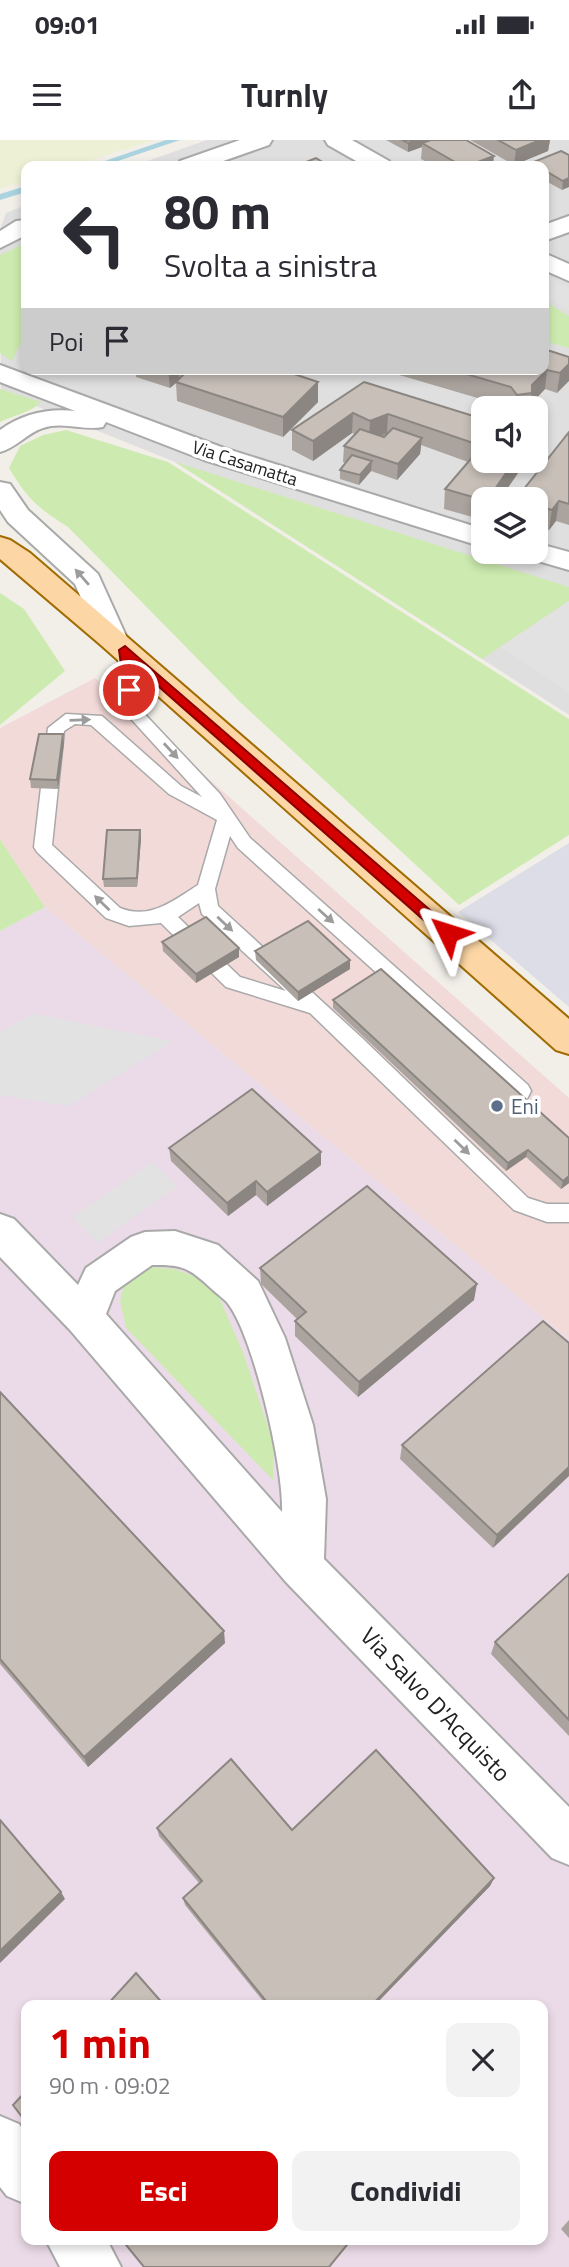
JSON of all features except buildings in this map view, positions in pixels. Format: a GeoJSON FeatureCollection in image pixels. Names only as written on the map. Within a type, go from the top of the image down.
{"type":"FeatureCollection","features":[{"type":"Feature","properties":{"kind":"main road"},"geometry":{"type":"LineString","coordinates":[[0,533],[10,553],[118,644],[569,1040]]}},
{"type":"Feature","properties":{"kind":"street"},"geometry":{"type":"LineString","coordinates":[[202,161],[261,140]]}},
{"type":"Feature","properties":{"kind":"street"},"geometry":{"type":"LineString","coordinates":[[336,140],[372,161]]}},
{"type":"Feature","properties":{"kind":"street"},"geometry":{"type":"LineString","coordinates":[[549,232],[569,223]]}},
{"type":"Feature","properties":{"kind":"street"},"geometry":{"type":"LineString","coordinates":[[0,231],[21,226]]}},
{"type":"Feature","properties":{"kind":"street"},"geometry":{"type":"LineString","coordinates":[[0,241],[21,228]]}},
{"type":"Feature","properties":{"kind":"street"},"geometry":{"type":"LineString","coordinates":[[549,263],[569,274]]}},
{"type":"Feature","properties":{"kind":"street","name":"Via Casamatta"},"geometry":{"type":"LineString","coordinates":[[3,377],[214,454],[471,534]]}},
{"type":"Feature","properties":{"kind":"street"},"geometry":{"type":"LineString","coordinates":[[0,444],[17,428],[42,419],[66,417],[138,432],[214,454]]}},
{"type":"Feature","properties":{"kind":"street"},"geometry":{"type":"LineString","coordinates":[[0,490],[18,516],[88,580],[118,644]]}},
{"type":"Feature","properties":{"kind":"street"},"geometry":{"type":"LineString","coordinates":[[548,555],[569,561]]}},
{"type":"Feature","properties":{"kind":"street","name":"Via Salvo D'Acquisto"},"geometry":{"type":"LineString","coordinates":[[0,1231],[84,1318],[302,1567],[569,1840]]}},
{"type":"Feature","properties":{"kind":"street"},"geometry":{"type":"LineString","coordinates":[[84,1318],[100,1280],[145,1249],[175,1248],[204,1257],[244,1293],[265,1338],[292,1425],[304,1499],[302,1567]]}},
{"type":"Feature","properties":{"kind":"street"},"geometry":{"type":"LineString","coordinates":[[0,2143],[21,2170]]}},
{"type":"Feature","properties":{"kind":"street"},"geometry":{"type":"LineString","coordinates":[[77,2245],[94,2267]]}},
{"type":"Feature","properties":{"kind":"lane"},"geometry":{"type":"LineString","coordinates":[[118,644],[131,710],[214,798],[244,843],[521,1091],[482,1167]]}},
{"type":"Feature","properties":{"kind":"lane"},"geometry":{"type":"LineString","coordinates":[[206,889],[165,916],[129,919],[113,913],[43,846],[56,728],[72,718],[96,720],[175,790],[227,817]]}},
{"type":"Feature","properties":{"kind":"lane"},"geometry":{"type":"LineString","coordinates":[[227,817],[206,889],[209,909],[355,1043],[521,1204],[547,1213],[569,1213]]}},
{"type":"Feature","properties":{"kind":"lane"},"geometry":{"type":"LineString","coordinates":[[165,916],[233,982],[316,1008]]}},
{"type":"Feature","properties":{"kind":"lane"},"geometry":{"type":"LineString","coordinates":[[380,999],[393,976]]}},
{"type":"Feature","properties":{"kind":"lane"},"geometry":{"type":"LineString","coordinates":[[419,1034],[430,1009]]}},
{"type":"Feature","properties":{"kind":"lane"},"geometry":{"type":"LineString","coordinates":[[355,1043],[368,1021]]}},
{"type":"Feature","properties":{"kind":"lane"},"geometry":{"type":"LineString","coordinates":[[465,1076],[479,1053]]}},
{"type":"Feature","properties":{"kind":"lane"},"geometry":{"type":"LineString","coordinates":[[398,1085],[409,1060]]}},
{"type":"Feature","properties":{"kind":"lane"},"geometry":{"type":"LineString","coordinates":[[436,1122],[450,1099]]}},
{"type":"Feature","properties":{"kind":"shaded area"},"geometry":{"type":"Polygon","coordinates":[[[207,140],[569,140],[569,715],[175,462],[1,392],[0,229],[6,213],[21,207],[21,375],[549,375],[549,161],[147,161],[207,140]]]}},
{"type":"Feature","properties":{"kind":"shaded area"},"geometry":{"type":"Polygon","coordinates":[[[549,276],[569,288],[569,311],[549,299],[549,276]]]}},
{"type":"Feature","properties":{"kind":"shaded area"},"geometry":{"type":"Polygon","coordinates":[[[569,601],[569,693],[500,647],[569,601]]]}},
{"type":"Feature","properties":{"kind":"shaded area"},"geometry":{"type":"Polygon","coordinates":[[[95,678],[569,1098],[569,1339],[45,907],[0,839],[0,728],[95,678]]]}},
{"type":"Feature","properties":{"kind":"shaded area"},"geometry":{"type":"Polygon","coordinates":[[[569,843],[569,1007],[458,912],[569,843]]]}},
{"type":"Feature","properties":{"kind":"shaded area"},"geometry":{"type":"Polygon","coordinates":[[[45,907],[569,1339],[569,2267],[0,2267],[0,931],[45,907]]]}},
{"type":"Feature","properties":{"kind":"shaded area"},"geometry":{"type":"Polygon","coordinates":[[[33,1014],[173,1041],[69,1106],[0,1095],[0,1032],[33,1014]]]}},
{"type":"Feature","properties":{"kind":"shaded area"},"geometry":{"type":"Polygon","coordinates":[[[153,1162],[177,1187],[97,1243],[72,1217],[153,1162]]]}},
{"type":"Feature","properties":{"kind":"green space"},"geometry":{"type":"Polygon","coordinates":[[[0,140],[155,140],[88,161],[21,161],[21,183],[0,189],[0,140]]]}},
{"type":"Feature","properties":{"kind":"green space"},"geometry":{"type":"Polygon","coordinates":[[[21,245],[21,343],[12,361],[0,353],[0,255],[21,245]]]}},
{"type":"Feature","properties":{"kind":"green space"},"geometry":{"type":"Polygon","coordinates":[[[549,304],[569,316],[569,348],[549,342],[549,304]]]}},
{"type":"Feature","properties":{"kind":"green space"},"geometry":{"type":"Polygon","coordinates":[[[0,389],[41,402],[0,422],[0,389]]]}},
{"type":"Feature","properties":{"kind":"green space"},"geometry":{"type":"Polygon","coordinates":[[[66,430],[168,462],[569,719],[569,835],[459,905],[240,702],[68,527],[28,496],[9,468],[20,446],[43,435],[66,430]]]}},
{"type":"Feature","properties":{"kind":"green space"},"geometry":{"type":"Polygon","coordinates":[[[175,462],[471,556],[471,564],[497,564],[569,587],[569,601],[482,659],[175,462]]]}},
{"type":"Feature","properties":{"kind":"green space"},"geometry":{"type":"Polygon","coordinates":[[[0,593],[24,609],[65,671],[0,725],[0,593]]]}},
{"type":"Feature","properties":{"kind":"green space"},"geometry":{"type":"Polygon","coordinates":[[[0,839],[45,907],[0,931],[0,839]]]}},
{"type":"Feature","properties":{"kind":"green space"},"geometry":{"type":"Polygon","coordinates":[[[150,1267],[174,1269],[197,1277],[217,1292],[244,1355],[274,1445],[273,1480],[126,1328],[120,1301],[125,1281],[150,1267]]]}},
{"type":"Feature","properties":{"kind":"waterway"},"geometry":{"type":"LineString","coordinates":[[110,161],[175,140]]}},
{"type":"Feature","properties":{"kind":"waterway"},"geometry":{"type":"LineString","coordinates":[[0,197],[21,191]]}},
{"type":"Feature","properties":{"kind":"place","name":"Eni"},"geometry":{"type":"Point","coordinates":[497,1106]}},
{"type":"Feature","properties":{"kind":"route"},"geometry":{"type":"LineString","coordinates":[[129,690],[125,650],[448,933]]}}]}
